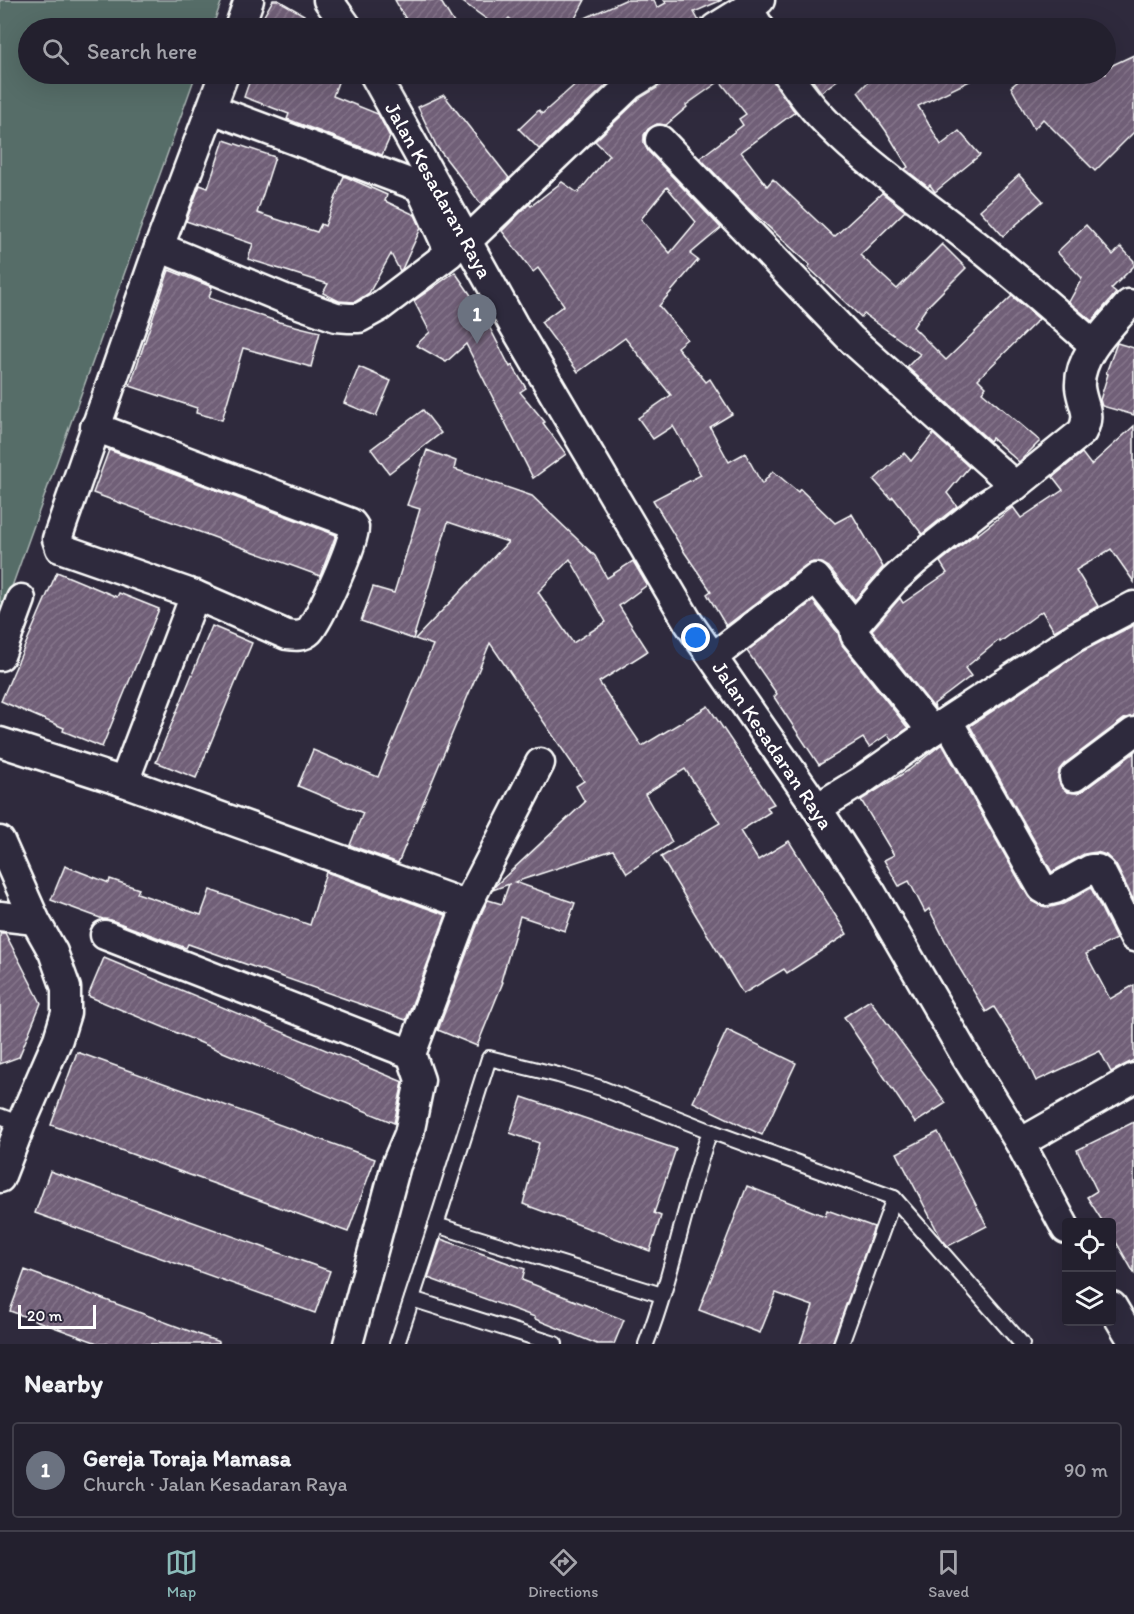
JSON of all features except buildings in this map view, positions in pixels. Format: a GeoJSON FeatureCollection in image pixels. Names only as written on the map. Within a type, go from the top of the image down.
{"type":"FeatureCollection","features":[{"type":"Feature","properties":{"kind":"street"},"geometry":{"type":"LineString","coordinates":[[243,18],[249,0]]}},
{"type":"Feature","properties":{"kind":"street"},"geometry":{"type":"LineString","coordinates":[[328,0],[341,18]]}},
{"type":"Feature","properties":{"kind":"street"},"geometry":{"type":"LineString","coordinates":[[741,18],[756,12]]}},
{"type":"Feature","properties":{"kind":"street"},"geometry":{"type":"LineString","coordinates":[[95,427],[351,523],[354,527],[354,537],[332,589],[310,630],[299,636],[287,635],[195,595],[60,548],[57,539],[95,427],[159,247],[221,84]]}},
{"type":"Feature","properties":{"kind":"street","name":"Jalan Kesadaran Raya"},"geometry":{"type":"LineString","coordinates":[[380,84],[467,241],[688,622],[817,808],[871,892],[965,1054],[1020,1143],[1062,1222]]}},
{"type":"Feature","properties":{"kind":"street"},"geometry":{"type":"LineString","coordinates":[[467,241],[632,84]]}},
{"type":"Feature","properties":{"kind":"street"},"geometry":{"type":"LineString","coordinates":[[795,84],[812,107],[852,147],[982,249],[1095,345]]}},
{"type":"Feature","properties":{"kind":"street"},"geometry":{"type":"LineString","coordinates":[[159,247],[285,299],[336,317],[349,318],[359,318],[379,307],[450,253],[420,187],[212,109]]}},
{"type":"Feature","properties":{"kind":"street"},"geometry":{"type":"LineString","coordinates":[[660,140],[851,339],[1015,486]]}},
{"type":"Feature","properties":{"kind":"street"},"geometry":{"type":"LineString","coordinates":[[854,626],[894,580],[916,560],[976,512],[1015,486],[1082,432],[1087,423],[1087,411],[1080,387],[1081,372],[1095,345],[1129,304]]}},
{"type":"Feature","properties":{"kind":"street"},"geometry":{"type":"LineString","coordinates":[[713,657],[816,578],[854,626],[855,635],[940,726],[1042,888],[1047,891],[1055,889],[1091,869],[1097,869],[1101,872],[1134,937]]}},
{"type":"Feature","properties":{"kind":"street"},"geometry":{"type":"LineString","coordinates":[[124,783],[195,595]]}},
{"type":"Feature","properties":{"kind":"street"},"geometry":{"type":"LineString","coordinates":[[0,656],[21,599]]}},
{"type":"Feature","properties":{"kind":"street"},"geometry":{"type":"LineString","coordinates":[[817,808],[861,781],[1075,637],[1134,606]]}},
{"type":"Feature","properties":{"kind":"street"},"geometry":{"type":"LineString","coordinates":[[1074,777],[1134,732]]}},
{"type":"Feature","properties":{"kind":"street"},"geometry":{"type":"LineString","coordinates":[[0,742],[124,783],[467,905]]}},
{"type":"Feature","properties":{"kind":"street"},"geometry":{"type":"LineString","coordinates":[[348,1344],[396,1165],[411,1123],[420,1080],[411,1054],[467,905],[540,763]]}},
{"type":"Feature","properties":{"kind":"street"},"geometry":{"type":"LineString","coordinates":[[0,841],[35,920],[53,952],[66,988],[66,1013],[58,1040],[11,1120],[0,1178]]}},
{"type":"Feature","properties":{"kind":"street"},"geometry":{"type":"LineString","coordinates":[[0,916],[35,920]]}},
{"type":"Feature","properties":{"kind":"street"},"geometry":{"type":"LineString","coordinates":[[105,935],[411,1054]]}},
{"type":"Feature","properties":{"kind":"street"},"geometry":{"type":"LineString","coordinates":[[1020,1143],[1134,1078]]}},
{"type":"Feature","properties":{"kind":"street"},"geometry":{"type":"LineString","coordinates":[[1116,1313],[1134,1343]]}},
{"type":"Feature","properties":{"kind":"lane"},"geometry":{"type":"LineString","coordinates":[[397,1344],[489,1058],[601,1088],[710,1131],[894,1198],[1022,1344]]}},
{"type":"Feature","properties":{"kind":"lane"},"geometry":{"type":"LineString","coordinates":[[646,1344],[662,1295],[698,1163],[710,1131]]}},
{"type":"Feature","properties":{"kind":"lane"},"geometry":{"type":"LineString","coordinates":[[841,1344],[894,1198]]}},
{"type":"Feature","properties":{"kind":"lane"},"geometry":{"type":"LineString","coordinates":[[436,1225],[662,1295]]}},
{"type":"Feature","properties":{"kind":"lane"},"geometry":{"type":"LineString","coordinates":[[412,1299],[555,1344]]}},
{"type":"Feature","properties":{"kind":"green space"},"geometry":{"type":"Polygon","coordinates":[[[0,0],[222,0],[216,18],[18,18],[18,84],[192,84],[0,620],[0,0]]]}},
{"type":"Feature","properties":{"kind":"place","name":"Gereja Toraja Mamasa"},"geometry":{"type":"Point","coordinates":[477,344]}}]}
